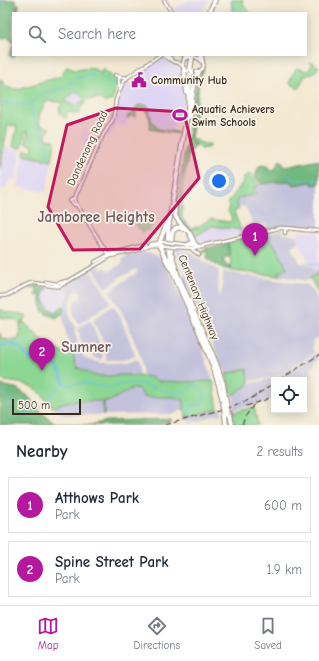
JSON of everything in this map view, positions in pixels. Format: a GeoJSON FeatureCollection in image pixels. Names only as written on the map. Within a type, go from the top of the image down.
{"type":"FeatureCollection","features":[{"type":"Feature","properties":{"kind":"highway"},"geometry":{"type":"LineString","coordinates":[[208,12],[214,0]]}},
{"type":"Feature","properties":{"kind":"highway","name":"Centenary Highway"},"geometry":{"type":"LineString","coordinates":[[194,56],[191,72],[188,115],[168,232],[169,252],[172,269],[212,363],[226,408]]}},
{"type":"Feature","properties":{"kind":"highway"},"geometry":{"type":"LineString","coordinates":[[201,56],[202,61]]}},
{"type":"Feature","properties":{"kind":"highway"},"geometry":{"type":"LineString","coordinates":[[184,68],[188,115]]}},
{"type":"Feature","properties":{"kind":"highway","name":"Centenary Highway"},"geometry":{"type":"LineString","coordinates":[[191,72],[190,107],[170,229],[171,252],[176,270],[214,357],[221,380],[228,425]]}},
{"type":"Feature","properties":{"kind":"highway"},"geometry":{"type":"LineString","coordinates":[[188,121],[195,83],[199,72]]}},
{"type":"Feature","properties":{"kind":"highway"},"geometry":{"type":"LineString","coordinates":[[175,197],[174,212],[178,222],[190,233],[192,246]]}},
{"type":"Feature","properties":{"kind":"highway"},"geometry":{"type":"LineString","coordinates":[[172,207],[160,244],[181,290]]}},
{"type":"Feature","properties":{"kind":"highway"},"geometry":{"type":"LineString","coordinates":[[171,252],[171,236],[173,231],[177,228],[182,228],[185,230],[192,246]]}},
{"type":"Feature","properties":{"kind":"main road"},"geometry":{"type":"LineString","coordinates":[[164,0],[170,12]]}},
{"type":"Feature","properties":{"kind":"main road","name":"Dandenong Road"},"geometry":{"type":"LineString","coordinates":[[108,256],[76,205],[74,194],[97,144],[111,119],[115,98],[122,81],[160,56]]}},
{"type":"Feature","properties":{"kind":"main road","name":"Dandenong Road"},"geometry":{"type":"LineString","coordinates":[[108,256],[77,205],[77,192],[103,136],[112,121],[116,100],[122,84],[127,77],[160,56]]}},
{"type":"Feature","properties":{"kind":"main road"},"geometry":{"type":"LineString","coordinates":[[164,56],[180,62],[185,58],[198,58],[202,61],[203,67],[199,72],[188,71],[180,64],[170,59],[164,56]]}},
{"type":"Feature","properties":{"kind":"main road"},"geometry":{"type":"LineString","coordinates":[[184,68],[183,62],[185,58]]}},
{"type":"Feature","properties":{"kind":"main road"},"geometry":{"type":"LineString","coordinates":[[144,70],[147,64]]}},
{"type":"Feature","properties":{"kind":"main road"},"geometry":{"type":"LineString","coordinates":[[115,75],[123,78],[127,77],[127,82],[122,84]]}},
{"type":"Feature","properties":{"kind":"main road"},"geometry":{"type":"LineString","coordinates":[[119,79],[119,87]]}},
{"type":"Feature","properties":{"kind":"main road"},"geometry":{"type":"LineString","coordinates":[[74,198],[71,202],[76,205]]}},
{"type":"Feature","properties":{"kind":"main road"},"geometry":{"type":"LineString","coordinates":[[165,244],[173,247],[206,245],[279,228],[305,230]]}},
{"type":"Feature","properties":{"kind":"main road"},"geometry":{"type":"LineString","coordinates":[[265,231],[287,229],[319,231]]}},
{"type":"Feature","properties":{"kind":"main road"},"geometry":{"type":"LineString","coordinates":[[285,233],[285,230],[287,229]]}},
{"type":"Feature","properties":{"kind":"main road"},"geometry":{"type":"LineString","coordinates":[[0,295],[8,295],[23,286],[30,284],[38,283],[57,287],[108,256],[150,244],[173,243],[192,246],[199,255]]}},
{"type":"Feature","properties":{"kind":"highlighted area"},"geometry":{"type":"Polygon","coordinates":[[[116,108],[184,112],[199,178],[140,249],[73,250],[48,207],[67,125],[116,108]]]}},
{"type":"Feature","properties":{"kind":"shaded area"},"geometry":{"type":"Polygon","coordinates":[[[189,0],[209,0],[202,12],[172,12],[171,10],[189,0]]]}},
{"type":"Feature","properties":{"kind":"shaded area"},"geometry":{"type":"Polygon","coordinates":[[[160,58],[178,65],[181,69],[185,98],[182,117],[177,116],[174,128],[160,128],[152,120],[150,107],[139,105],[135,106],[133,113],[128,115],[126,126],[116,124],[110,137],[106,135],[116,116],[120,92],[123,85],[129,85],[130,83],[136,86],[140,85],[147,77],[148,73],[145,67],[160,58]]]}},
{"type":"Feature","properties":{"kind":"shaded area"},"geometry":{"type":"Polygon","coordinates":[[[76,91],[85,98],[77,105],[66,103],[66,100],[76,91]]]}},
{"type":"Feature","properties":{"kind":"shaded area"},"geometry":{"type":"Polygon","coordinates":[[[82,131],[90,132],[87,147],[80,142],[82,131]]]}},
{"type":"Feature","properties":{"kind":"shaded area"},"geometry":{"type":"Polygon","coordinates":[[[4,147],[21,151],[16,180],[10,179],[6,189],[0,188],[0,168],[4,147]]]}},
{"type":"Feature","properties":{"kind":"shaded area"},"geometry":{"type":"Polygon","coordinates":[[[24,155],[52,161],[46,192],[18,187],[24,155]]]}},
{"type":"Feature","properties":{"kind":"shaded area"},"geometry":{"type":"Polygon","coordinates":[[[290,180],[306,183],[319,183],[319,228],[285,226],[269,229],[266,224],[253,224],[245,206],[238,207],[236,203],[238,198],[256,194],[253,188],[259,186],[260,183],[290,180]]]}},
{"type":"Feature","properties":{"kind":"shaded area"},"geometry":{"type":"Polygon","coordinates":[[[212,226],[241,230],[244,234],[205,242],[196,242],[194,237],[212,226]]]}},
{"type":"Feature","properties":{"kind":"shaded area"},"geometry":{"type":"Polygon","coordinates":[[[282,230],[284,234],[295,235],[299,243],[292,247],[300,263],[311,266],[316,274],[307,281],[279,276],[278,273],[286,268],[274,244],[265,235],[282,230]]]}},
{"type":"Feature","properties":{"kind":"shaded area"},"geometry":{"type":"Polygon","coordinates":[[[300,231],[319,232],[319,265],[312,264],[319,266],[316,274],[295,235],[300,231]]]}},
{"type":"Feature","properties":{"kind":"shaded area"},"geometry":{"type":"Polygon","coordinates":[[[176,249],[189,251],[186,270],[183,270],[179,259],[176,258],[176,249]]]}},
{"type":"Feature","properties":{"kind":"shaded area"},"geometry":{"type":"Polygon","coordinates":[[[189,251],[219,271],[219,297],[222,291],[224,272],[308,285],[316,296],[319,309],[319,338],[313,339],[312,346],[314,353],[274,377],[249,381],[246,369],[226,374],[184,281],[189,251]]]}},
{"type":"Feature","properties":{"kind":"shaded area"},"geometry":{"type":"Polygon","coordinates":[[[133,252],[148,253],[156,256],[165,263],[199,339],[213,381],[158,381],[150,377],[143,376],[141,358],[123,314],[109,291],[138,272],[136,269],[123,275],[106,288],[93,268],[98,264],[102,270],[106,267],[109,271],[123,263],[121,258],[125,257],[126,254],[133,252]]]}},
{"type":"Feature","properties":{"kind":"shaded area"},"geometry":{"type":"Polygon","coordinates":[[[89,270],[111,302],[79,324],[74,316],[73,309],[75,300],[82,295],[79,291],[75,292],[70,303],[69,311],[75,326],[80,352],[86,359],[101,363],[126,363],[137,359],[139,376],[95,376],[77,368],[76,366],[64,324],[63,313],[65,302],[69,293],[66,284],[89,270]]]}},
{"type":"Feature","properties":{"kind":"shaded area"},"geometry":{"type":"Polygon","coordinates":[[[37,284],[55,288],[66,284],[69,293],[65,302],[63,313],[56,318],[42,311],[40,296],[36,295],[37,284]]]}},
{"type":"Feature","properties":{"kind":"shaded area"},"geometry":{"type":"Polygon","coordinates":[[[112,306],[119,314],[135,354],[133,357],[123,360],[106,359],[105,346],[93,320],[112,306]]]}},
{"type":"Feature","properties":{"kind":"shaded area"},"geometry":{"type":"Polygon","coordinates":[[[89,321],[93,326],[102,349],[103,359],[101,360],[94,357],[90,353],[85,352],[83,349],[78,330],[89,321]]]}},
{"type":"Feature","properties":{"kind":"shaded area"},"geometry":{"type":"Polygon","coordinates":[[[316,353],[315,355],[319,354],[319,359],[313,363],[314,366],[311,368],[314,377],[277,377],[283,375],[316,353]]]}},
{"type":"Feature","properties":{"kind":"shaded area"},"geometry":{"type":"Polygon","coordinates":[[[271,379],[271,400],[230,411],[230,407],[235,405],[233,395],[249,384],[271,379]]]}},
{"type":"Feature","properties":{"kind":"shaded area"},"geometry":{"type":"Polygon","coordinates":[[[134,388],[139,389],[144,397],[174,397],[184,400],[184,411],[180,411],[175,414],[104,415],[104,401],[110,401],[134,388]]]}},
{"type":"Feature","properties":{"kind":"shaded area"},"geometry":{"type":"Polygon","coordinates":[[[68,402],[103,402],[103,415],[64,415],[54,408],[56,405],[68,402]]]}},
{"type":"Feature","properties":{"kind":"shaded area"},"geometry":{"type":"Polygon","coordinates":[[[221,409],[222,414],[216,416],[216,414],[197,422],[193,421],[192,419],[186,421],[185,419],[186,417],[221,409]]]}},
{"type":"Feature","properties":{"kind":"green space"},"geometry":{"type":"Polygon","coordinates":[[[0,0],[16,0],[16,12],[12,12],[12,42],[9,37],[0,37],[0,0]]]}},
{"type":"Feature","properties":{"kind":"green space"},"geometry":{"type":"Polygon","coordinates":[[[231,0],[243,0],[244,6],[250,12],[232,12],[231,0]]]}},
{"type":"Feature","properties":{"kind":"green space"},"geometry":{"type":"Polygon","coordinates":[[[18,3],[19,9],[16,10],[17,8],[18,3]]]}},
{"type":"Feature","properties":{"kind":"green space"},"geometry":{"type":"Polygon","coordinates":[[[12,46],[12,56],[15,56],[13,58],[9,56],[12,46]]]}},
{"type":"Feature","properties":{"kind":"green space"},"geometry":{"type":"Polygon","coordinates":[[[310,61],[319,67],[312,75],[310,74],[305,76],[298,88],[289,83],[296,68],[303,69],[304,71],[309,70],[312,65],[309,62],[310,61]]]}},
{"type":"Feature","properties":{"kind":"green space"},"geometry":{"type":"Polygon","coordinates":[[[67,67],[75,70],[92,68],[101,73],[103,69],[118,81],[112,101],[105,103],[100,99],[87,99],[82,97],[76,91],[66,100],[66,103],[77,105],[83,100],[86,101],[81,107],[80,114],[66,112],[67,118],[63,118],[63,115],[60,114],[59,108],[62,104],[61,102],[47,101],[40,112],[39,121],[40,125],[50,128],[47,132],[46,139],[55,140],[52,161],[24,155],[25,150],[32,151],[33,145],[26,143],[28,131],[25,133],[22,148],[13,147],[17,126],[8,125],[0,168],[0,79],[8,88],[17,89],[59,77],[67,67]]]}},
{"type":"Feature","properties":{"kind":"green space"},"geometry":{"type":"Polygon","coordinates":[[[203,69],[204,70],[199,81],[195,117],[198,122],[196,122],[196,120],[195,123],[193,123],[191,139],[195,144],[191,148],[191,151],[189,151],[182,190],[182,218],[191,228],[196,226],[198,227],[191,232],[176,217],[175,207],[198,75],[203,69]]]}},
{"type":"Feature","properties":{"kind":"green space"},"geometry":{"type":"Polygon","coordinates":[[[142,105],[149,107],[151,120],[158,129],[177,132],[179,134],[150,129],[149,117],[141,108],[137,111],[135,117],[130,116],[127,119],[128,115],[133,113],[137,106],[142,105]]]}},
{"type":"Feature","properties":{"kind":"green space"},"geometry":{"type":"Polygon","coordinates":[[[201,117],[201,120],[210,120],[209,123],[196,123],[193,126],[191,138],[204,144],[210,144],[210,147],[201,149],[197,144],[191,152],[189,151],[182,190],[182,218],[193,230],[210,219],[230,222],[232,219],[228,211],[229,202],[244,180],[243,178],[251,173],[259,186],[253,188],[257,194],[238,198],[236,203],[239,209],[234,212],[241,230],[212,226],[194,237],[177,215],[181,173],[191,119],[200,120],[201,117]]]}},
{"type":"Feature","properties":{"kind":"green space"},"geometry":{"type":"Polygon","coordinates":[[[280,160],[285,167],[319,160],[319,184],[313,185],[312,182],[294,185],[289,181],[261,184],[255,176],[259,166],[267,166],[274,170],[280,160]]]}},
{"type":"Feature","properties":{"kind":"green space"},"geometry":{"type":"Polygon","coordinates":[[[144,215],[152,226],[143,232],[133,222],[144,215]]]}},
{"type":"Feature","properties":{"kind":"green space"},"geometry":{"type":"Polygon","coordinates":[[[265,235],[274,244],[287,268],[278,273],[279,276],[232,271],[228,242],[265,235]]]}},
{"type":"Feature","properties":{"kind":"green space"},"geometry":{"type":"Polygon","coordinates":[[[227,242],[230,257],[223,259],[229,268],[231,265],[231,270],[215,264],[207,258],[207,250],[202,253],[201,252],[205,249],[221,246],[227,242]]]}},
{"type":"Feature","properties":{"kind":"green space"},"geometry":{"type":"Polygon","coordinates":[[[319,269],[319,294],[310,278],[316,274],[319,269]]]}},
{"type":"Feature","properties":{"kind":"green space"},"geometry":{"type":"Polygon","coordinates":[[[40,285],[43,288],[46,287],[47,290],[43,294],[45,303],[49,308],[57,312],[63,306],[64,307],[63,313],[56,318],[42,311],[40,295],[36,296],[37,287],[28,288],[29,286],[40,285]]]}},
{"type":"Feature","properties":{"kind":"green space"},"geometry":{"type":"Polygon","coordinates":[[[0,310],[24,314],[26,316],[25,321],[19,324],[19,320],[0,317],[0,310]]]}},
{"type":"Feature","properties":{"kind":"green space"},"geometry":{"type":"Polygon","coordinates":[[[25,323],[48,346],[65,354],[72,353],[77,368],[95,376],[129,375],[150,377],[158,381],[213,381],[218,409],[186,417],[186,413],[184,411],[184,400],[174,397],[144,397],[139,389],[134,388],[110,401],[104,401],[104,415],[103,402],[101,401],[69,402],[53,408],[50,403],[48,404],[45,401],[46,400],[37,390],[20,383],[0,380],[0,337],[6,340],[18,340],[21,331],[20,325],[25,323]]]}},
{"type":"Feature","properties":{"kind":"green space"},"geometry":{"type":"Polygon","coordinates":[[[247,369],[249,384],[233,395],[230,390],[231,387],[226,374],[247,369]]]}},
{"type":"Feature","properties":{"kind":"green space"},"geometry":{"type":"Polygon","coordinates":[[[0,385],[16,388],[28,396],[40,411],[54,423],[89,425],[0,425],[0,385]]]}},
{"type":"Feature","properties":{"kind":"green space"},"geometry":{"type":"Polygon","coordinates":[[[254,407],[258,425],[233,425],[231,413],[254,407]]]}},
{"type":"Feature","properties":{"kind":"green space"},"geometry":{"type":"Polygon","coordinates":[[[171,419],[171,421],[156,425],[89,425],[107,421],[171,419]]]}},
{"type":"Feature","properties":{"kind":"waterway"},"geometry":{"type":"LineString","coordinates":[[2,0],[3,3],[6,4]]}},
{"type":"Feature","properties":{"kind":"waterway"},"geometry":{"type":"LineString","coordinates":[[234,12],[235,0]]}},
{"type":"Feature","properties":{"kind":"waterway"},"geometry":{"type":"LineString","coordinates":[[0,103],[9,104],[12,102],[28,105],[35,102],[36,97],[46,92],[66,87],[76,78],[92,75],[101,76],[113,85],[117,86]]}},
{"type":"Feature","properties":{"kind":"waterway"},"geometry":{"type":"LineString","coordinates":[[31,105],[32,114],[47,146],[49,155],[48,159]]}},
{"type":"Feature","properties":{"kind":"waterway"},"geometry":{"type":"LineString","coordinates":[[287,175],[296,180],[319,180]]}},
{"type":"Feature","properties":{"kind":"waterway"},"geometry":{"type":"LineString","coordinates":[[304,263],[319,265]]}},
{"type":"Feature","properties":{"kind":"waterway"},"geometry":{"type":"LineString","coordinates":[[0,346],[8,344],[15,345],[32,360],[56,365],[64,382]]}},
{"type":"Feature","properties":{"kind":"waterway"},"geometry":{"type":"LineString","coordinates":[[0,393],[7,397],[10,401],[11,413],[18,416],[48,402],[53,393],[64,382],[65,385],[84,383],[111,388],[127,383],[144,385],[178,394],[193,385],[203,390],[204,398],[202,405],[189,407],[189,418]]}},
{"type":"Feature","properties":{"kind":"waterway"},"geometry":{"type":"LineString","coordinates":[[190,420],[193,425]]}},
{"type":"Feature","properties":{"kind":"railway"},"geometry":{"type":"LineString","coordinates":[[284,377],[319,355]]}},
{"type":"Feature","properties":{"kind":"railway"},"geometry":{"type":"LineString","coordinates":[[165,425],[235,406],[249,400],[271,385]]}},
{"type":"Feature","properties":{"kind":"railway"},"geometry":{"type":"LineString","coordinates":[[246,406],[271,397]]}},
{"type":"Feature","properties":{"kind":"railway"},"geometry":{"type":"LineString","coordinates":[[242,425],[245,417],[255,403]]}},
{"type":"Feature","properties":{"kind":"place","name":"Community Hub"},"geometry":{"type":"Point","coordinates":[139,80]}},
{"type":"Feature","properties":{"kind":"place","name":"Aquatic Achievers Swim Schools"},"geometry":{"type":"Point","coordinates":[180,115]}},
{"type":"Feature","properties":{"kind":"place","name":"Atthows Park"},"geometry":{"type":"Point","coordinates":[255,256]}},
{"type":"Feature","properties":{"kind":"place","name":"Spine Street Park"},"geometry":{"type":"Point","coordinates":[42,371]}},
{"type":"Feature","properties":{"kind":"district","name":"Jamboree Heights"},"geometry":{"type":"Point","coordinates":[96,217]}},
{"type":"Feature","properties":{"kind":"district","name":"Sumner"},"geometry":{"type":"Point","coordinates":[86,347]}}]}
